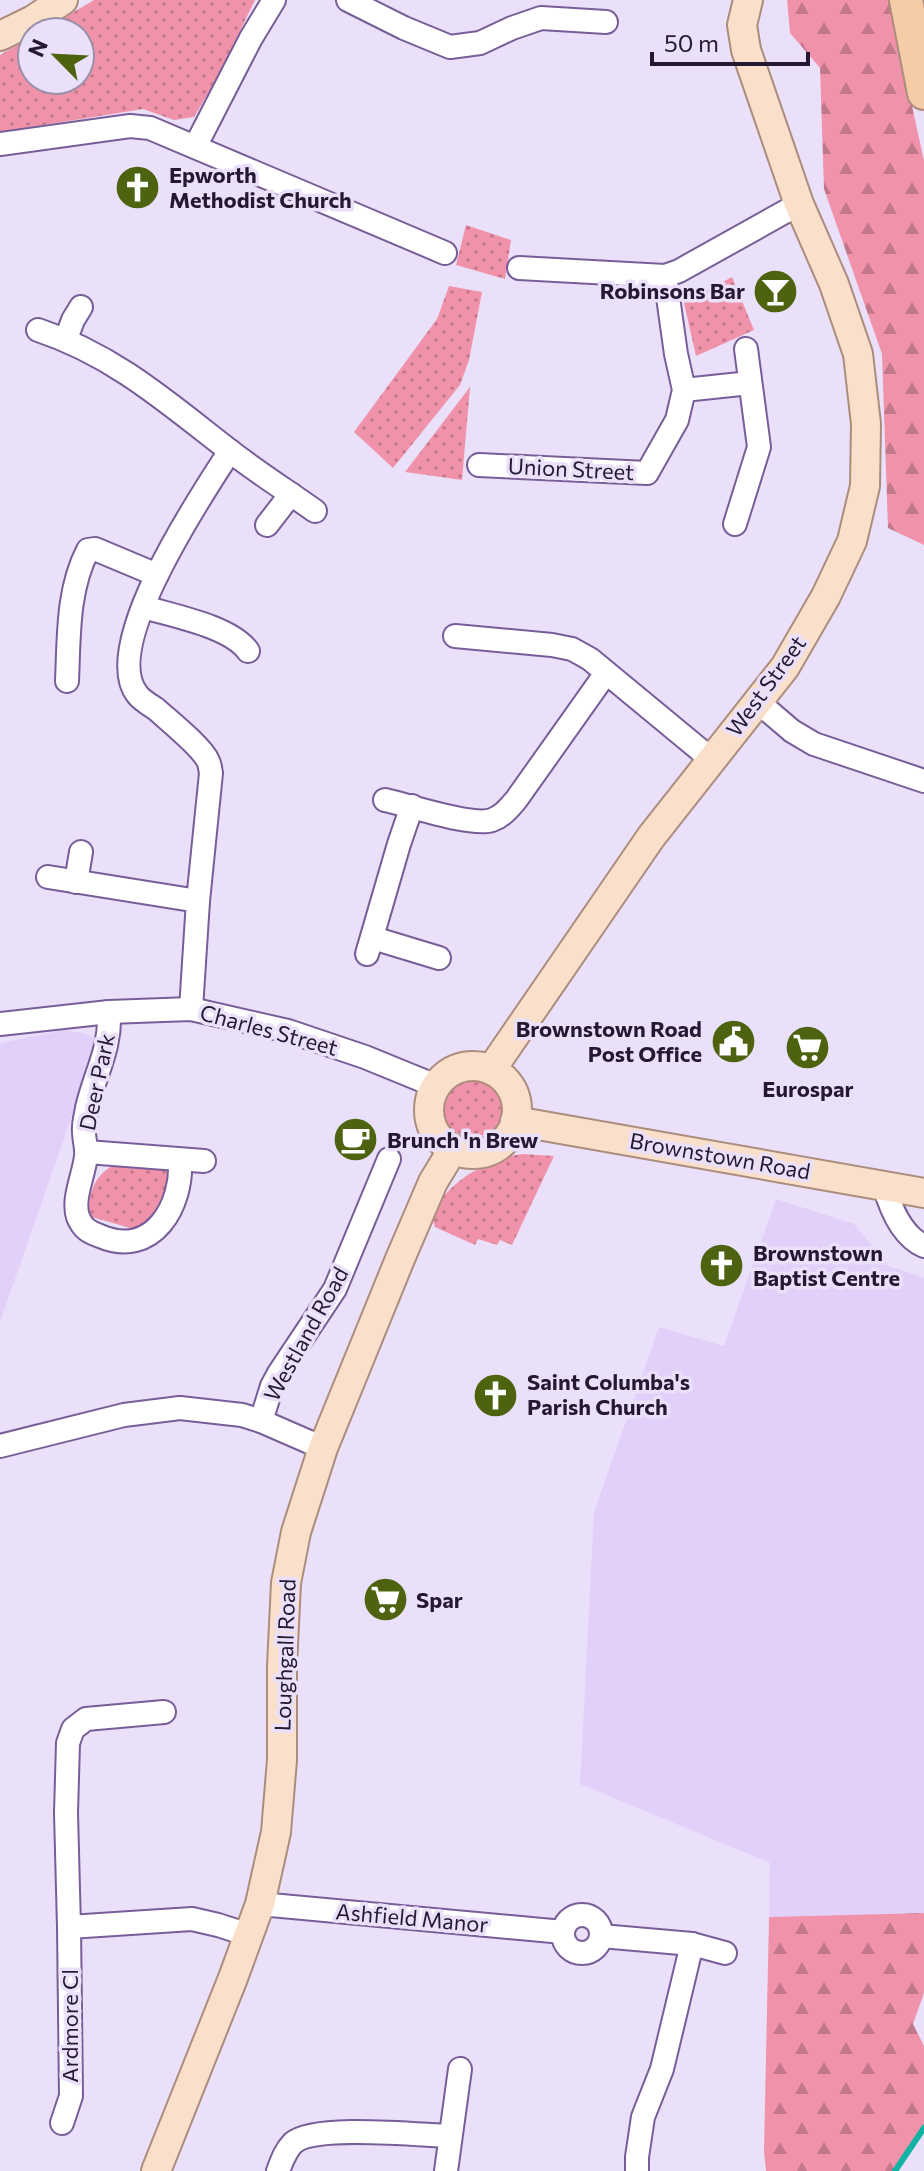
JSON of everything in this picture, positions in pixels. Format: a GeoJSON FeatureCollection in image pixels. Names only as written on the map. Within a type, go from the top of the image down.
{"type":"FeatureCollection","features":[{"type":"Feature","properties":{"kind":"highway"},"geometry":{"type":"LineString","coordinates":[[906,0],[924,93]]}},
{"type":"Feature","properties":{"kind":"main road"},"geometry":{"type":"LineString","coordinates":[[0,36],[33,20],[63,0]]}},
{"type":"Feature","properties":{"kind":"main road","name":"West Street"},"geometry":{"type":"LineString","coordinates":[[491,1070],[651,837],[785,667],[826,596],[852,541],[865,486],[866,424],[858,354],[834,284],[799,204],[746,50],[742,25],[748,0]]}},
{"type":"Feature","properties":{"kind":"main road"},"geometry":{"type":"LineString","coordinates":[[466,1066],[479,1066],[502,1076],[510,1085],[517,1109],[510,1133],[491,1150],[465,1153],[453,1149],[441,1140],[429,1114],[430,1100],[436,1086],[454,1070],[466,1066]]}},
{"type":"Feature","properties":{"kind":"main road","name":"Brownstown Road"},"geometry":{"type":"LineString","coordinates":[[515,1121],[924,1193]]}},
{"type":"Feature","properties":{"kind":"main road","name":"Loughgall Road"},"geometry":{"type":"LineString","coordinates":[[156,2171],[260,1904],[276,1832],[281,1774],[286,1583],[296,1532],[323,1448],[411,1233],[433,1182],[453,1149]]}},
{"type":"Feature","properties":{"kind":"street"},"geometry":{"type":"LineString","coordinates":[[195,147],[274,0]]}},
{"type":"Feature","properties":{"kind":"street"},"geometry":{"type":"LineString","coordinates":[[348,0],[450,47],[480,43],[541,18],[606,22]]}},
{"type":"Feature","properties":{"kind":"street"},"geometry":{"type":"LineString","coordinates":[[0,144],[130,126],[150,128],[445,253]]}},
{"type":"Feature","properties":{"kind":"street"},"geometry":{"type":"LineString","coordinates":[[519,268],[665,276],[799,204]]}},
{"type":"Feature","properties":{"kind":"street","name":"Union Street"},"geometry":{"type":"LineString","coordinates":[[479,465],[647,473],[677,420],[684,390],[665,276]]}},
{"type":"Feature","properties":{"kind":"street"},"geometry":{"type":"LineString","coordinates":[[66,339],[81,307]]}},
{"type":"Feature","properties":{"kind":"street"},"geometry":{"type":"LineString","coordinates":[[38,330],[66,339],[130,374],[315,511]]}},
{"type":"Feature","properties":{"kind":"street"},"geometry":{"type":"LineString","coordinates":[[735,524],[759,447],[746,349]]}},
{"type":"Feature","properties":{"kind":"street"},"geometry":{"type":"LineString","coordinates":[[684,390],[750,383]]}},
{"type":"Feature","properties":{"kind":"street"},"geometry":{"type":"LineString","coordinates":[[191,1009],[211,773],[208,760],[200,750],[136,693],[128,672],[132,636],[157,575],[190,513],[230,451]]}},
{"type":"Feature","properties":{"kind":"street"},"geometry":{"type":"LineString","coordinates":[[267,525],[291,494]]}},
{"type":"Feature","properties":{"kind":"street"},"geometry":{"type":"LineString","coordinates":[[67,681],[71,604],[81,564],[88,550],[95,549],[157,575]]}},
{"type":"Feature","properties":{"kind":"street"},"geometry":{"type":"LineString","coordinates":[[144,607],[233,637],[248,651]]}},
{"type":"Feature","properties":{"kind":"street"},"geometry":{"type":"LineString","coordinates":[[455,636],[572,649],[590,659],[711,759]]}},
{"type":"Feature","properties":{"kind":"street"},"geometry":{"type":"LineString","coordinates":[[385,800],[473,821],[490,821],[504,813],[606,673]]}},
{"type":"Feature","properties":{"kind":"street"},"geometry":{"type":"LineString","coordinates":[[758,702],[792,731],[814,744],[924,781]]}},
{"type":"Feature","properties":{"kind":"street"},"geometry":{"type":"LineString","coordinates":[[412,806],[370,946],[439,958]]}},
{"type":"Feature","properties":{"kind":"street"},"geometry":{"type":"LineString","coordinates":[[76,882],[81,852]]}},
{"type":"Feature","properties":{"kind":"street"},"geometry":{"type":"LineString","coordinates":[[48,877],[198,901]]}},
{"type":"Feature","properties":{"kind":"street","name":"Charles Street"},"geometry":{"type":"LineString","coordinates":[[0,1024],[109,1012],[191,1009],[288,1031],[365,1057],[436,1086]]}},
{"type":"Feature","properties":{"kind":"street","name":"Deer Park"},"geometry":{"type":"LineString","coordinates":[[109,1012],[107,1046],[83,1131],[87,1152],[77,1214],[85,1229],[105,1239],[130,1242],[149,1236],[163,1223],[181,1176],[180,1160]]}},
{"type":"Feature","properties":{"kind":"street","name":"Deer Park"},"geometry":{"type":"LineString","coordinates":[[87,1152],[204,1161]]}},
{"type":"Feature","properties":{"kind":"street","name":"Westland Road"},"geometry":{"type":"LineString","coordinates":[[261,1421],[279,1373],[335,1289],[389,1159]]}},
{"type":"Feature","properties":{"kind":"street"},"geometry":{"type":"LineString","coordinates":[[884,1185],[899,1221],[915,1242],[924,1246]]}},
{"type":"Feature","properties":{"kind":"street","name":"Westland Road"},"geometry":{"type":"LineString","coordinates":[[0,1446],[124,1415],[180,1408],[242,1415],[323,1448]]}},
{"type":"Feature","properties":{"kind":"street","name":"Ardmore Cl"},"geometry":{"type":"LineString","coordinates":[[62,2123],[71,2096],[68,1743],[73,1729],[86,1719],[164,1712]]}},
{"type":"Feature","properties":{"kind":"street","name":"Ashfield Manor"},"geometry":{"type":"LineString","coordinates":[[260,1904],[563,1932],[568,1920],[581,1915],[597,1924],[601,1936],[692,1944],[725,1953]]}},
{"type":"Feature","properties":{"kind":"street"},"geometry":{"type":"LineString","coordinates":[[69,1927],[192,1919],[249,1935]]}},
{"type":"Feature","properties":{"kind":"street"},"geometry":{"type":"LineString","coordinates":[[644,2171],[637,2171],[643,2117],[662,2069],[692,1944]]}},
{"type":"Feature","properties":{"kind":"street"},"geometry":{"type":"LineString","coordinates":[[446,2171],[460,2069]]}},
{"type":"Feature","properties":{"kind":"street"},"geometry":{"type":"LineString","coordinates":[[278,2171],[284,2154],[294,2142],[307,2135],[336,2132],[450,2136]]}},
{"type":"Feature","properties":{"kind":"shaded area"},"geometry":{"type":"Polygon","coordinates":[[[64,1030],[86,1034],[97,1044],[0,1322],[0,1043],[64,1030]]]}},
{"type":"Feature","properties":{"kind":"shaded area"},"geometry":{"type":"Polygon","coordinates":[[[776,1199],[854,1224],[889,1266],[924,1278],[924,1913],[769,1917],[770,1863],[580,1784],[594,1512],[659,1327],[724,1346],[776,1199]]]}},
{"type":"Feature","properties":{"kind":"green space"},"geometry":{"type":"Polygon","coordinates":[[[94,0],[255,0],[215,82],[194,117],[174,120],[143,109],[0,132],[0,55],[16,46],[16,96],[96,96],[96,16],[67,16],[94,0]]]}},
{"type":"Feature","properties":{"kind":"green space"},"geometry":{"type":"Polygon","coordinates":[[[787,0],[889,0],[924,161],[924,545],[888,528],[882,354],[824,189],[820,68],[790,33],[787,0]]]}},
{"type":"Feature","properties":{"kind":"green space"},"geometry":{"type":"Polygon","coordinates":[[[466,225],[511,240],[505,279],[456,265],[466,225]]]}},
{"type":"Feature","properties":{"kind":"green space"},"geometry":{"type":"Polygon","coordinates":[[[732,277],[754,330],[696,356],[684,303],[732,277]]]}},
{"type":"Feature","properties":{"kind":"green space"},"geometry":{"type":"Polygon","coordinates":[[[449,286],[482,292],[469,360],[460,385],[393,468],[354,432],[437,319],[449,286]]]}},
{"type":"Feature","properties":{"kind":"green space"},"geometry":{"type":"Polygon","coordinates":[[[470,387],[462,480],[405,472],[470,387]]]}},
{"type":"Feature","properties":{"kind":"green space"},"geometry":{"type":"Polygon","coordinates":[[[473,1075],[495,1084],[504,1106],[495,1128],[473,1137],[451,1128],[442,1106],[451,1084],[473,1075]]]}},
{"type":"Feature","properties":{"kind":"green space"},"geometry":{"type":"Polygon","coordinates":[[[524,1154],[554,1156],[512,1245],[500,1240],[497,1245],[478,1239],[475,1245],[435,1227],[432,1218],[437,1206],[457,1183],[489,1163],[524,1154]]]}},
{"type":"Feature","properties":{"kind":"green space"},"geometry":{"type":"Polygon","coordinates":[[[120,1162],[167,1166],[173,1177],[150,1226],[140,1231],[89,1216],[95,1183],[105,1171],[120,1162]]]}},
{"type":"Feature","properties":{"kind":"green space"},"geometry":{"type":"Polygon","coordinates":[[[924,1913],[924,1993],[913,2024],[924,2046],[924,2129],[895,2171],[766,2171],[769,1917],[924,1913]]]}},
{"type":"Feature","properties":{"kind":"waterway"},"geometry":{"type":"LineString","coordinates":[[895,2171],[924,2128]]}},
{"type":"Feature","properties":{"kind":"place","name":"Epworth Methodist Church"},"geometry":{"type":"Point","coordinates":[138,188]}},
{"type":"Feature","properties":{"kind":"place","name":"Robinsons Bar"},"geometry":{"type":"Point","coordinates":[776,291]}},
{"type":"Feature","properties":{"kind":"place","name":"Brownstown Road Post Office"},"geometry":{"type":"Point","coordinates":[733,1042]}},
{"type":"Feature","properties":{"kind":"place","name":"Eurospar"},"geometry":{"type":"Point","coordinates":[808,1048]}},
{"type":"Feature","properties":{"kind":"place","name":"Brunch 'n Brew"},"geometry":{"type":"Point","coordinates":[356,1140]}},
{"type":"Feature","properties":{"kind":"place","name":"Brownstown Baptist Centre"},"geometry":{"type":"Point","coordinates":[722,1266]}},
{"type":"Feature","properties":{"kind":"place","name":"Saint Columba's Parish Church"},"geometry":{"type":"Point","coordinates":[496,1395]}},
{"type":"Feature","properties":{"kind":"place","name":"Spar"},"geometry":{"type":"Point","coordinates":[385,1600]}}]}
